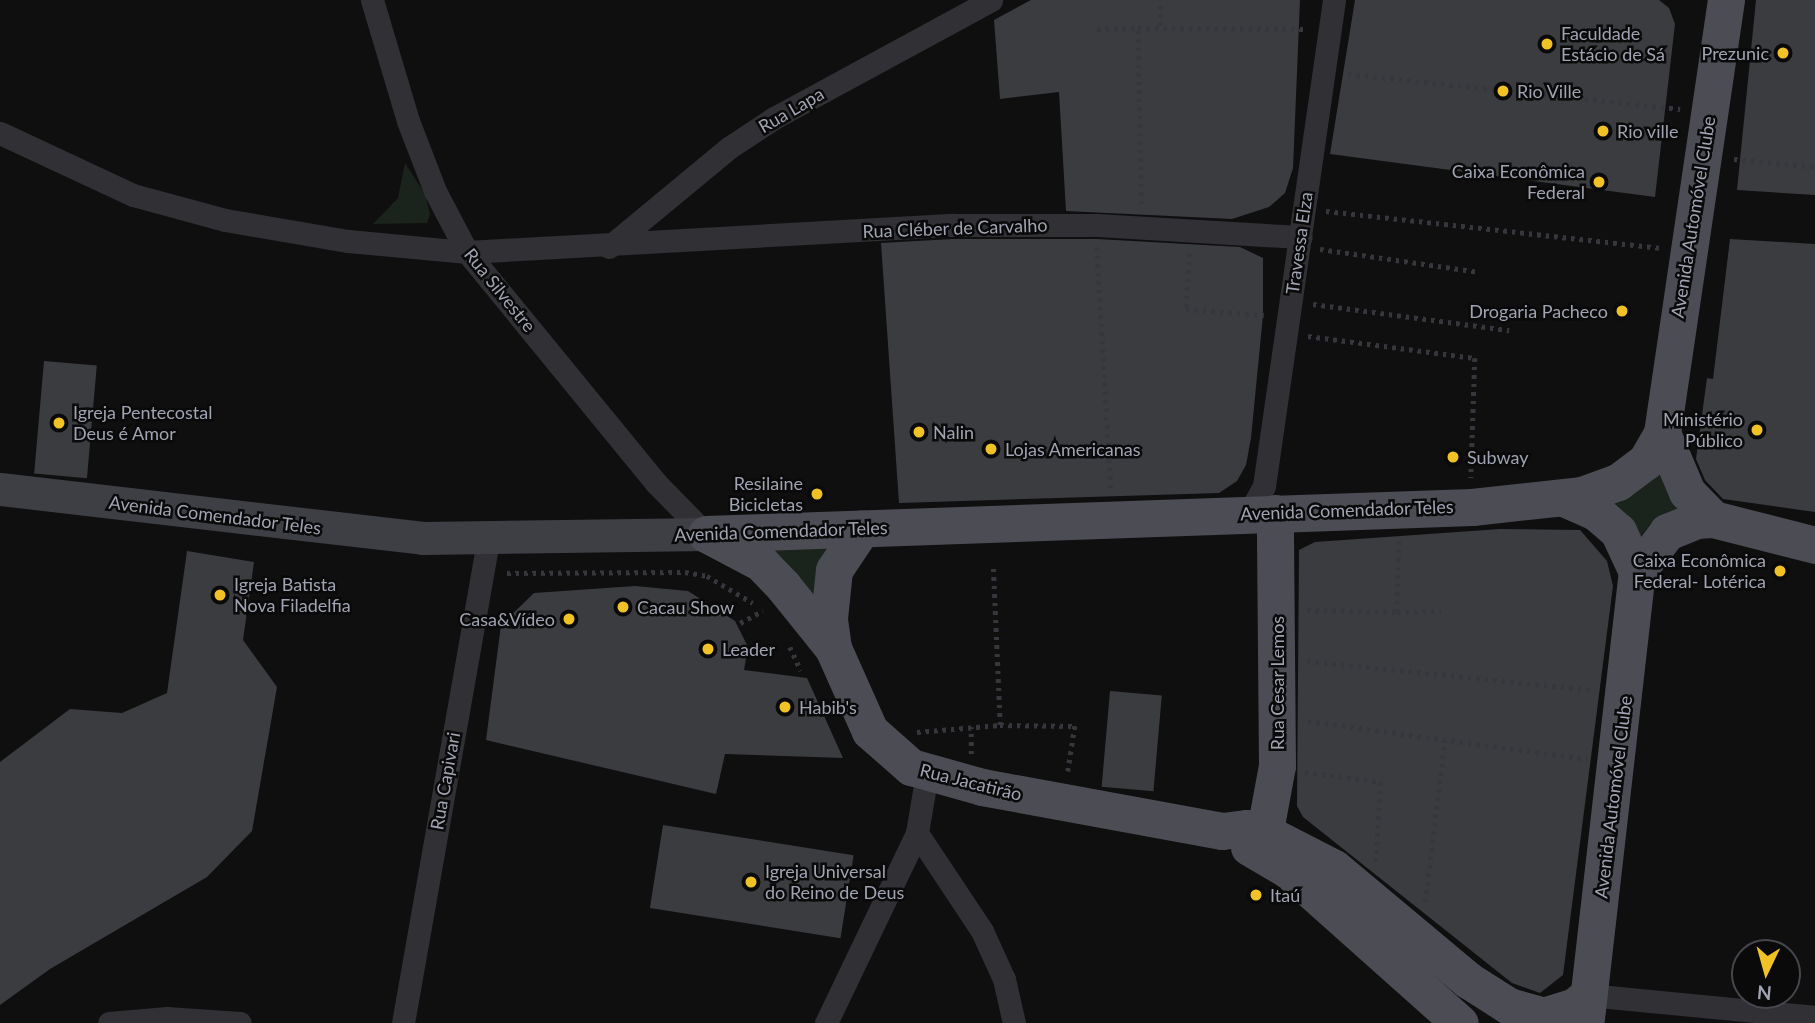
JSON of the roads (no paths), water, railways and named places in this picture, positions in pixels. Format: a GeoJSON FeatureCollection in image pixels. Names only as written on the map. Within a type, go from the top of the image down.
{"type":"FeatureCollection","features":[{"type":"Feature","properties":{"kind":"main road","name":"Avenida Automóvel Clube"},"geometry":{"type":"LineString","coordinates":[[1662,433],[1726,0]]}},
{"type":"Feature","properties":{"kind":"main road","name":"Avenida Comendador Teles"},"geometry":{"type":"LineString","coordinates":[[0,489],[331,530],[486,554],[706,534],[1114,518],[1263,504],[1398,509],[1472,507],[1564,498],[1602,488],[1633,474],[1662,433]]}},
{"type":"Feature","properties":{"kind":"main road"},"geometry":{"type":"LineString","coordinates":[[1662,433],[1687,492],[1713,519]]}},
{"type":"Feature","properties":{"kind":"main road"},"geometry":{"type":"LineString","coordinates":[[1564,498],[1597,513],[1618,531],[1637,572],[1667,532],[1696,520],[1713,519],[1815,545]]}},
{"type":"Feature","properties":{"kind":"main road","name":"Rua Cesar Lemos"},"geometry":{"type":"LineString","coordinates":[[1248,838],[1277,766],[1277,610],[1263,504]]}},
{"type":"Feature","properties":{"kind":"main road","name":"Rua Cesar Lemos"},"geometry":{"type":"LineString","coordinates":[[1248,838],[1255,756],[1263,504]]}},
{"type":"Feature","properties":{"kind":"main road"},"geometry":{"type":"LineString","coordinates":[[833,648],[829,618],[834,570],[862,528]]}},
{"type":"Feature","properties":{"kind":"main road","name":"Rua Jacatirão"},"geometry":{"type":"LineString","coordinates":[[706,534],[761,564],[833,648],[870,731],[895,757],[927,773],[1248,838],[1320,859],[1420,941],[1493,1012],[1543,1016],[1576,1006],[1587,1009]]}},
{"type":"Feature","properties":{"kind":"main road","name":"Avenida Automóvel Clube"},"geometry":{"type":"LineString","coordinates":[[1587,1009],[1618,764],[1637,572]]}},
{"type":"Feature","properties":{"kind":"main road","name":"Rua Jacatirão"},"geometry":{"type":"LineString","coordinates":[[1248,838],[1288,870],[1460,1023]]}},
{"type":"Feature","properties":{"kind":"street","name":"Rua Silvestre"},"geometry":{"type":"LineString","coordinates":[[372,0],[408,121],[435,191],[467,252],[656,483],[706,534]]}},
{"type":"Feature","properties":{"kind":"street","name":"Rua Lapa"},"geometry":{"type":"LineString","coordinates":[[608,247],[730,147],[774,118],[991,0]]}},
{"type":"Feature","properties":{"kind":"street","name":"Travessa Elza"},"geometry":{"type":"LineString","coordinates":[[1263,504],[1334,0]]}},
{"type":"Feature","properties":{"kind":"street","name":"Rua Cléber de Carvalho"},"geometry":{"type":"LineString","coordinates":[[0,133],[133,195],[225,220],[348,241],[467,252],[608,247],[953,225],[1097,225],[1191,230],[1300,242]]}},
{"type":"Feature","properties":{"kind":"street","name":"Rua Capivari"},"geometry":{"type":"LineString","coordinates":[[403,1023],[486,554]]}},
{"type":"Feature","properties":{"kind":"street"},"geometry":{"type":"LineString","coordinates":[[826,1023],[917,833],[927,773]]}},
{"type":"Feature","properties":{"kind":"street"},"geometry":{"type":"LineString","coordinates":[[917,833],[982,931],[1004,979],[1014,1023]]}},
{"type":"Feature","properties":{"kind":"street"},"geometry":{"type":"LineString","coordinates":[[1587,1009],[1815,1017]]}},
{"type":"Feature","properties":{"kind":"street"},"geometry":{"type":"LineString","coordinates":[[109,1023],[167,1018],[240,1023]]}},
{"type":"Feature","properties":{"kind":"place","name":"Faculdade Estácio de Sá"},"geometry":{"type":"Point","coordinates":[1547,44]}},
{"type":"Feature","properties":{"kind":"place","name":"Prezunic"},"geometry":{"type":"Point","coordinates":[1783,53]}},
{"type":"Feature","properties":{"kind":"place","name":"Rio Ville"},"geometry":{"type":"Point","coordinates":[1503,91]}},
{"type":"Feature","properties":{"kind":"place","name":"Rio ville"},"geometry":{"type":"Point","coordinates":[1603,131]}},
{"type":"Feature","properties":{"kind":"place","name":"Caixa Econômica Federal"},"geometry":{"type":"Point","coordinates":[1599,182]}},
{"type":"Feature","properties":{"kind":"place","name":"Drogaria Pacheco"},"geometry":{"type":"Point","coordinates":[1622,311]}},
{"type":"Feature","properties":{"kind":"place","name":"Igreja Pentecostal Deus é Amor"},"geometry":{"type":"Point","coordinates":[59,423]}},
{"type":"Feature","properties":{"kind":"place","name":"Ministério Público"},"geometry":{"type":"Point","coordinates":[1757,430]}},
{"type":"Feature","properties":{"kind":"place","name":"Nalin"},"geometry":{"type":"Point","coordinates":[919,432]}},
{"type":"Feature","properties":{"kind":"place","name":"Lojas Americanas"},"geometry":{"type":"Point","coordinates":[991,449]}},
{"type":"Feature","properties":{"kind":"place","name":"Subway"},"geometry":{"type":"Point","coordinates":[1453,457]}},
{"type":"Feature","properties":{"kind":"place","name":"Resilaine Bicicletas"},"geometry":{"type":"Point","coordinates":[817,494]}},
{"type":"Feature","properties":{"kind":"place","name":"Caixa Econômica Federal- Lotérica"},"geometry":{"type":"Point","coordinates":[1780,571]}},
{"type":"Feature","properties":{"kind":"place","name":"Igreja Batista Nova Filadelfia"},"geometry":{"type":"Point","coordinates":[220,595]}},
{"type":"Feature","properties":{"kind":"place","name":"Cacau Show"},"geometry":{"type":"Point","coordinates":[623,607]}},
{"type":"Feature","properties":{"kind":"place","name":"Casa&Vídeo"},"geometry":{"type":"Point","coordinates":[569,619]}},
{"type":"Feature","properties":{"kind":"place","name":"Leader"},"geometry":{"type":"Point","coordinates":[708,649]}},
{"type":"Feature","properties":{"kind":"place","name":"Habib's"},"geometry":{"type":"Point","coordinates":[785,707]}},
{"type":"Feature","properties":{"kind":"place","name":"Igreja Universal do Reino de Deus"},"geometry":{"type":"Point","coordinates":[751,882]}},
{"type":"Feature","properties":{"kind":"place","name":"Itaú"},"geometry":{"type":"Point","coordinates":[1256,895]}}]}
